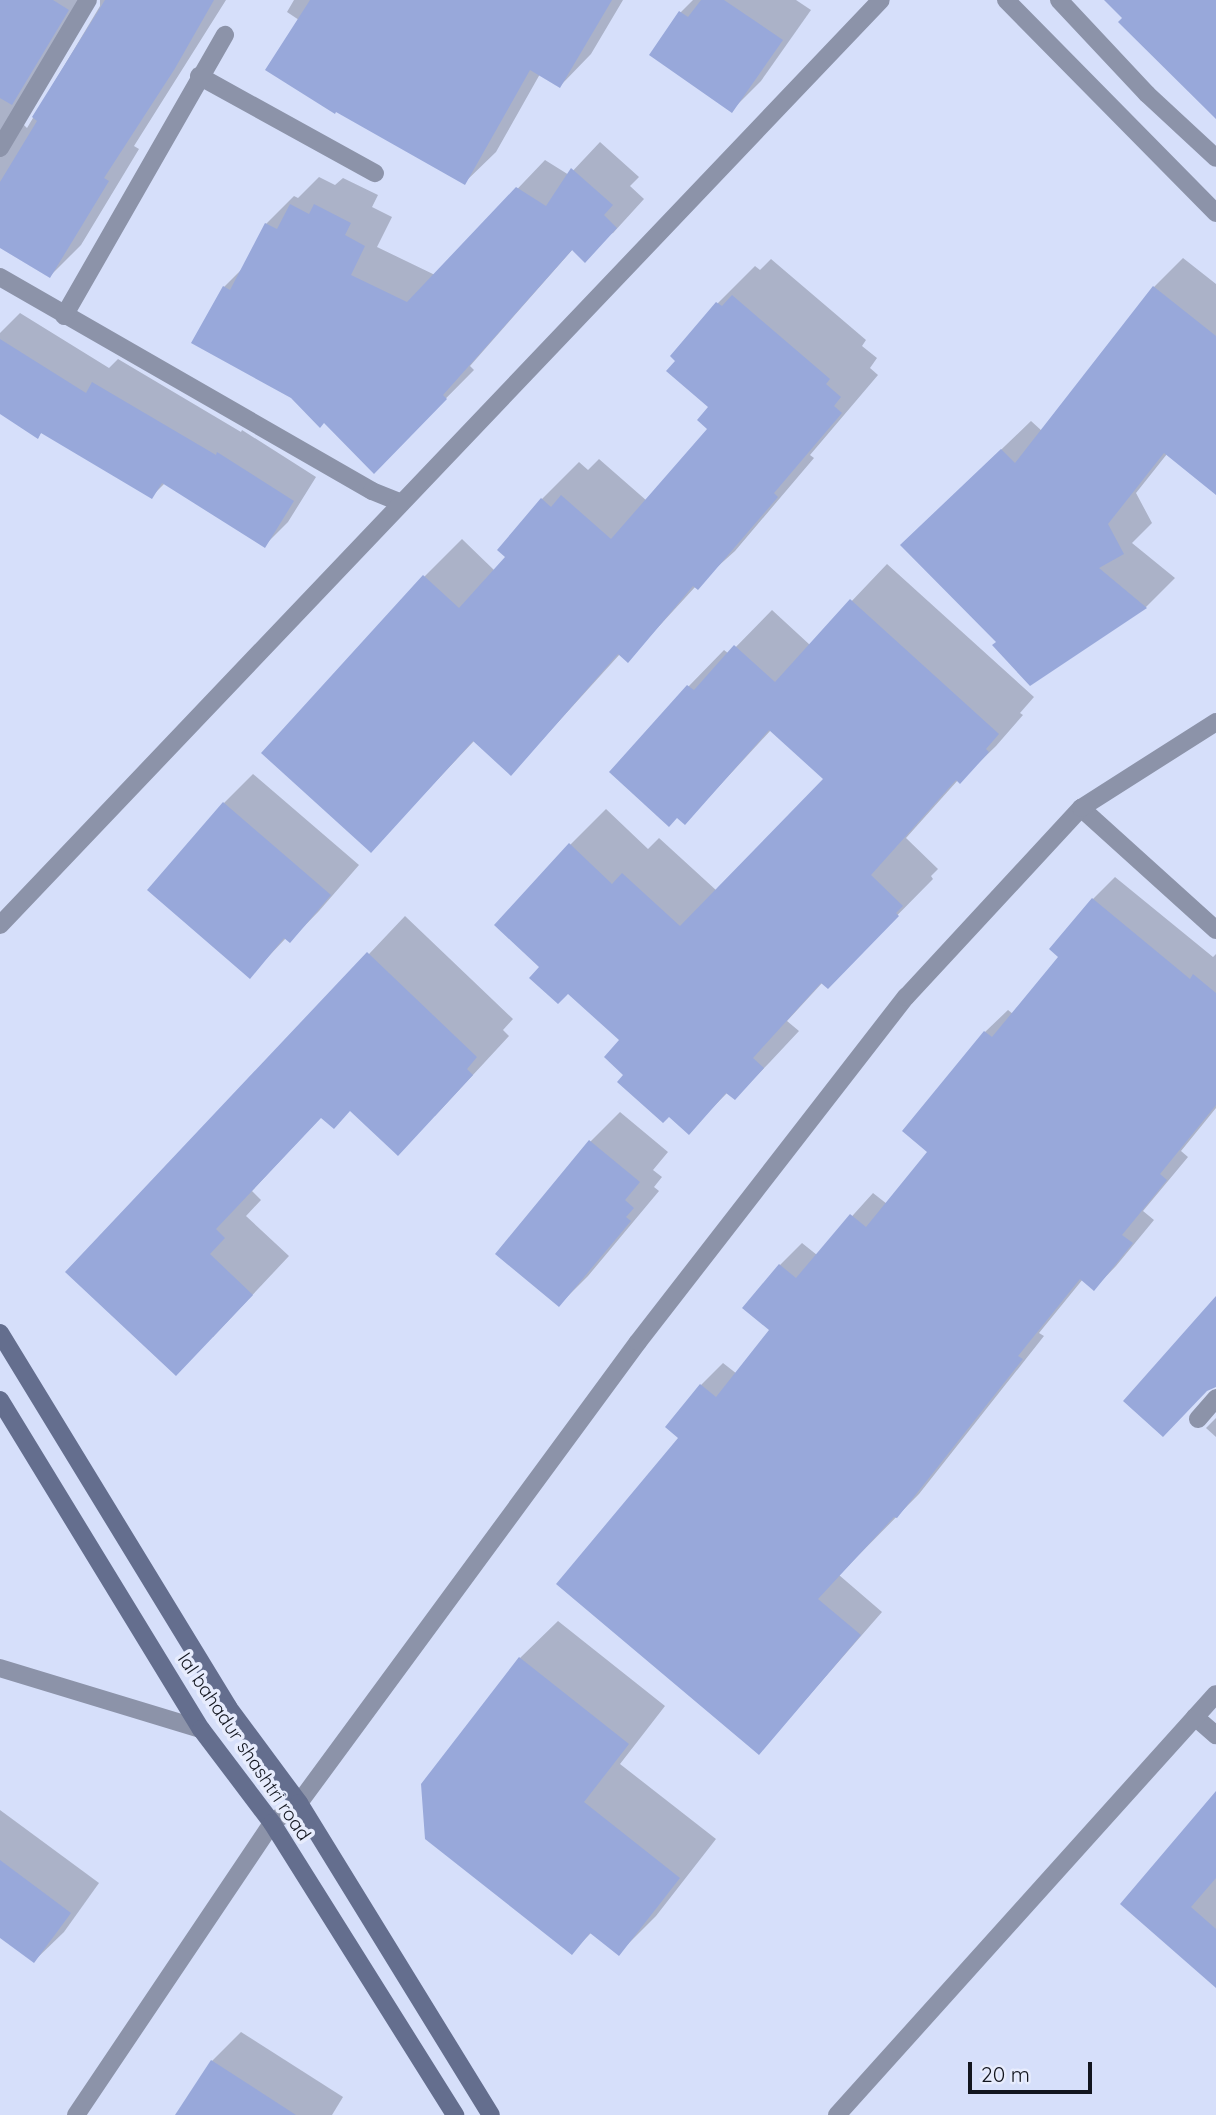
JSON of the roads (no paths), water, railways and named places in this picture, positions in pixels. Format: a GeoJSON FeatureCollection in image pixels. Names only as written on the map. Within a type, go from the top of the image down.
{"type":"FeatureCollection","features":[{"type":"Feature","properties":{"kind":"main road"},"geometry":{"type":"LineString","coordinates":[[0,1333],[228,1707],[299,1803],[491,2115]]}},
{"type":"Feature","properties":{"kind":"main road","name":"lal bahadur shashtri road"},"geometry":{"type":"LineString","coordinates":[[0,1400],[201,1728],[272,1823],[455,2115]]}},
{"type":"Feature","properties":{"kind":"street"},"geometry":{"type":"LineString","coordinates":[[0,148],[88,0]]}},
{"type":"Feature","properties":{"kind":"street"},"geometry":{"type":"LineString","coordinates":[[0,925],[881,0]]}},
{"type":"Feature","properties":{"kind":"street"},"geometry":{"type":"LineString","coordinates":[[1006,0],[1216,213]]}},
{"type":"Feature","properties":{"kind":"street"},"geometry":{"type":"LineString","coordinates":[[1059,0],[1147,94],[1216,157]]}},
{"type":"Feature","properties":{"kind":"street"},"geometry":{"type":"LineString","coordinates":[[64,316],[225,34]]}},
{"type":"Feature","properties":{"kind":"street"},"geometry":{"type":"LineString","coordinates":[[199,76],[375,173]]}},
{"type":"Feature","properties":{"kind":"street"},"geometry":{"type":"LineString","coordinates":[[1,279],[372,491],[401,503]]}},
{"type":"Feature","properties":{"kind":"street"},"geometry":{"type":"LineString","coordinates":[[76,2115],[272,1823],[299,1803],[638,1342],[906,997],[1081,808],[1216,722]]}},
{"type":"Feature","properties":{"kind":"street"},"geometry":{"type":"LineString","coordinates":[[1081,808],[1216,930]]}},
{"type":"Feature","properties":{"kind":"street"},"geometry":{"type":"LineString","coordinates":[[1198,1419],[1216,1398]]}},
{"type":"Feature","properties":{"kind":"street"},"geometry":{"type":"LineString","coordinates":[[0,1668],[201,1728]]}},
{"type":"Feature","properties":{"kind":"street"},"geometry":{"type":"LineString","coordinates":[[837,2115],[1216,1694]]}},
{"type":"Feature","properties":{"kind":"street"},"geometry":{"type":"LineString","coordinates":[[1195,1717],[1216,1735]]}}]}
